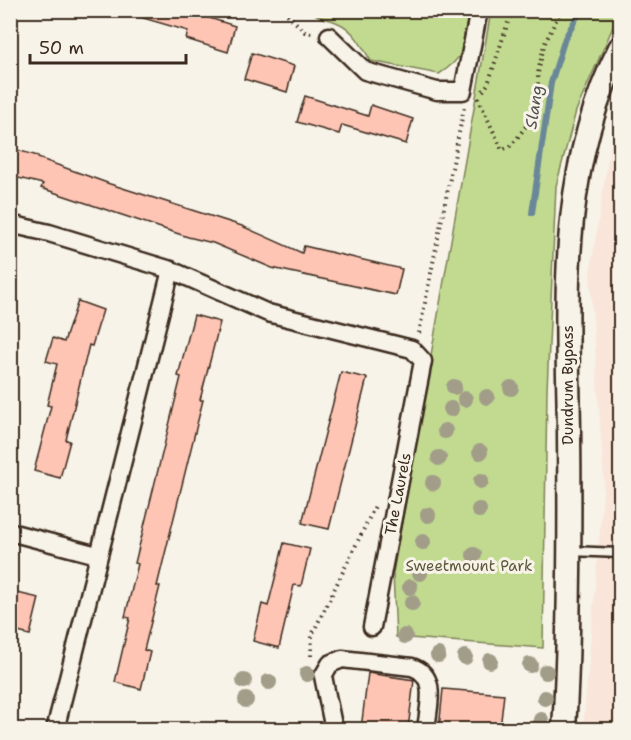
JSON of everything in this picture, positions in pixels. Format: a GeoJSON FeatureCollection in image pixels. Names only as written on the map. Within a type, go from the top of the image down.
{"type":"FeatureCollection","features":[{"type":"Feature","properties":{"kind":"main road","name":"Dundrum Bypass"},"geometry":{"type":"LineString","coordinates":[[564,729],[569,551],[570,223],[578,168],[592,117],[621,48]]}},
{"type":"Feature","properties":{"kind":"street"},"geometry":{"type":"LineString","coordinates":[[329,36],[365,71],[436,91],[469,97],[479,10]]}},
{"type":"Feature","properties":{"kind":"street"},"geometry":{"type":"LineString","coordinates":[[10,224],[49,232],[171,270],[268,313],[412,349],[423,361]]}},
{"type":"Feature","properties":{"kind":"street"},"geometry":{"type":"LineString","coordinates":[[55,729],[97,555],[171,270]]}},
{"type":"Feature","properties":{"kind":"street","name":"The Laurels"},"geometry":{"type":"LineString","coordinates":[[372,627],[423,361]]}},
{"type":"Feature","properties":{"kind":"street"},"geometry":{"type":"LineString","coordinates":[[10,532],[97,555]]}},
{"type":"Feature","properties":{"kind":"street"},"geometry":{"type":"LineString","coordinates":[[334,729],[323,676],[330,664],[342,659],[419,669],[428,677],[430,684],[426,729]]}},
{"type":"Feature","properties":{"kind":"lane"},"geometry":{"type":"LineString","coordinates":[[569,551],[621,553]]}},
{"type":"Feature","properties":{"kind":"path"},"geometry":{"type":"LineString","coordinates":[[283,10],[305,32],[329,36]]}},
{"type":"Feature","properties":{"kind":"path"},"geometry":{"type":"LineString","coordinates":[[423,361],[419,332],[469,97],[488,84],[512,10]]}},
{"type":"Feature","properties":{"kind":"path"},"geometry":{"type":"LineString","coordinates":[[469,97],[502,150],[512,145],[538,111],[538,73],[544,45],[561,10]]}},
{"type":"Feature","properties":{"kind":"path"},"geometry":{"type":"LineString","coordinates":[[311,656],[312,635],[379,496]]}},
{"type":"Feature","properties":{"kind":"shaded area"},"geometry":{"type":"Polygon","coordinates":[[[620,124],[620,729],[583,730],[604,481],[590,274],[610,147],[620,124]]]}},
{"type":"Feature","properties":{"kind":"green space"},"geometry":{"type":"Polygon","coordinates":[[[311,11],[471,11],[466,40],[460,55],[439,74],[371,61],[348,29],[311,11]]]}},
{"type":"Feature","properties":{"kind":"green space","name":"Sweetmount Park"},"geometry":{"type":"Polygon","coordinates":[[[491,11],[620,11],[576,111],[556,186],[547,390],[543,648],[396,637],[393,573],[491,11]]]}},
{"type":"Feature","properties":{"kind":"building"},"geometry":{"type":"Polygon","coordinates":[[[134,10],[184,10],[235,26],[228,52],[186,39],[188,31],[133,15],[134,10]]]}},
{"type":"Feature","properties":{"kind":"building"},"geometry":{"type":"Polygon","coordinates":[[[252,53],[294,66],[287,92],[244,79],[252,53]]]}},
{"type":"Feature","properties":{"kind":"building"},"geometry":{"type":"Polygon","coordinates":[[[305,96],[368,116],[371,105],[413,119],[406,144],[342,125],[339,134],[297,122],[305,96]]]}},
{"type":"Feature","properties":{"kind":"building"},"geometry":{"type":"Polygon","coordinates":[[[10,148],[38,156],[38,158],[110,184],[242,226],[302,253],[304,246],[402,269],[396,295],[272,268],[213,243],[188,237],[41,188],[43,184],[10,176],[10,148]]]}},
{"type":"Feature","properties":{"kind":"building"},"geometry":{"type":"Polygon","coordinates":[[[78,301],[103,310],[92,346],[89,345],[66,440],[70,441],[60,478],[34,471],[51,406],[47,405],[57,364],[46,361],[53,338],[64,342],[78,301]]]}},
{"type":"Feature","properties":{"kind":"building"},"geometry":{"type":"Polygon","coordinates":[[[194,315],[220,322],[157,586],[160,586],[144,650],[150,652],[141,689],[115,682],[130,618],[125,617],[138,564],[135,563],[194,315]]]}},
{"type":"Feature","properties":{"kind":"building"},"geometry":{"type":"Polygon","coordinates":[[[341,372],[367,378],[329,529],[302,523],[341,372]]]}},
{"type":"Feature","properties":{"kind":"building"},"geometry":{"type":"Polygon","coordinates":[[[284,543],[310,549],[301,586],[294,585],[279,648],[253,641],[262,604],[268,606],[284,543]]]}},
{"type":"Feature","properties":{"kind":"building"},"geometry":{"type":"Polygon","coordinates":[[[13,592],[39,598],[30,635],[10,630],[13,592]]]}},
{"type":"Feature","properties":{"kind":"building"},"geometry":{"type":"Polygon","coordinates":[[[368,673],[414,680],[408,729],[361,729],[368,673]]]}},
{"type":"Feature","properties":{"kind":"building"},"geometry":{"type":"Polygon","coordinates":[[[443,689],[504,694],[500,729],[439,729],[443,689]]]}},
{"type":"Feature","properties":{"kind":"waterway","name":"Slang"},"geometry":{"type":"LineString","coordinates":[[532,213],[551,83],[565,38],[581,10]]}}]}
